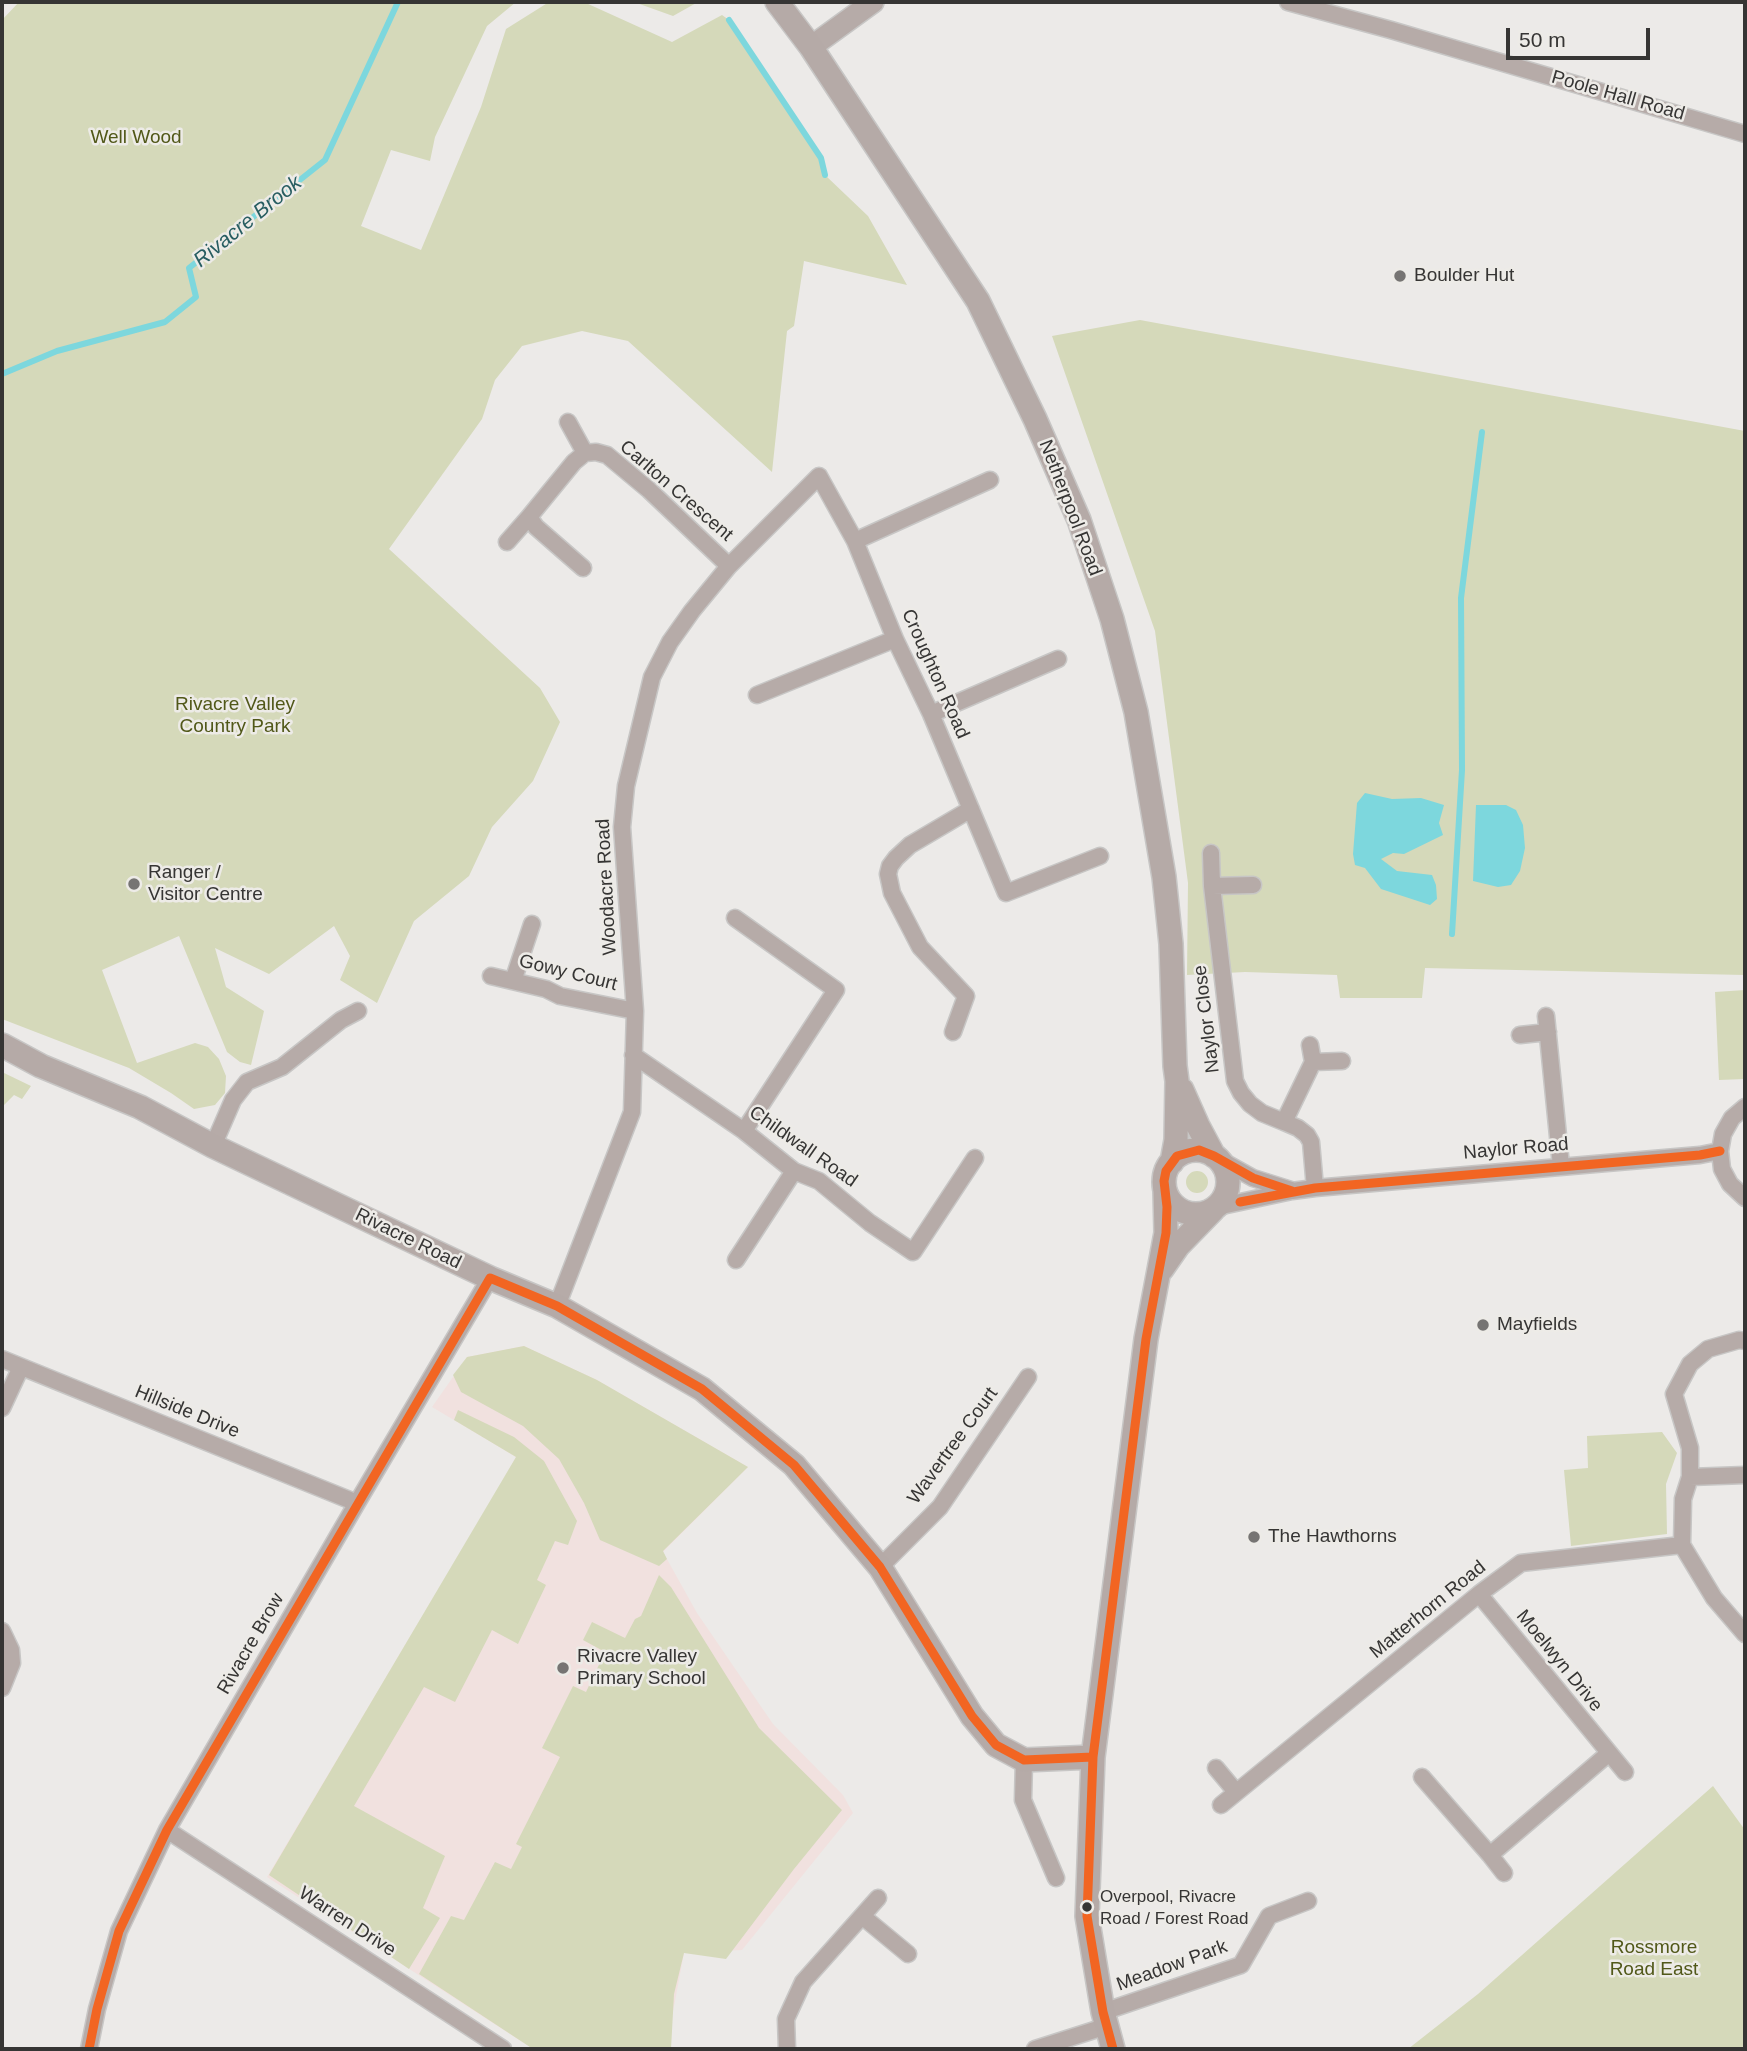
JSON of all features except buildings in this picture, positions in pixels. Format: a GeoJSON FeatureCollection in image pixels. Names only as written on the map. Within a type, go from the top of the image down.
{"type":"FeatureCollection","features":[{"type":"Feature","properties":{"kind":"main road","name":"Netherpool Road"},"geometry":{"type":"LineString","coordinates":[[777,2],[811,47],[978,302],[1035,419],[1079,520],[1112,619],[1136,712],[1164,877],[1171,944],[1177,1081],[1176,1140],[1172,1161]]}},
{"type":"Feature","properties":{"kind":"main road","name":"Rivacre Road"},"geometry":{"type":"LineString","coordinates":[[2,1045],[41,1066],[141,1107],[213,1146],[490,1278],[557,1306],[702,1389],[794,1465],[880,1567],[972,1716],[996,1745],[1024,1760]]}},
{"type":"Feature","properties":{"kind":"main road","name":"Netherpool Road"},"geometry":{"type":"LineString","coordinates":[[1177,1081],[1216,1157]]}},
{"type":"Feature","properties":{"kind":"main road"},"geometry":{"type":"LineString","coordinates":[[1113,2049],[1087,1916],[1093,1757],[1140,1383],[1152,1299],[1167,1220],[1164,1181],[1172,1161],[1193,1150],[1205,1151],[1216,1157],[1224,1166],[1228,1176],[1225,1196],[1178,1246],[1158,1274]]}},
{"type":"Feature","properties":{"kind":"main road"},"geometry":{"type":"LineString","coordinates":[[1165,1191],[1171,1202],[1183,1212],[1200,1214],[1215,1209]]}},
{"type":"Feature","properties":{"kind":"main road"},"geometry":{"type":"LineString","coordinates":[[1024,1760],[1093,1757]]}},
{"type":"Feature","properties":{"kind":"street"},"geometry":{"type":"LineString","coordinates":[[811,47],[873,2]]}},
{"type":"Feature","properties":{"kind":"street","name":"Poole Hall Road"},"geometry":{"type":"LineString","coordinates":[[1288,2],[1745,134]]}},
{"type":"Feature","properties":{"kind":"street"},"geometry":{"type":"LineString","coordinates":[[507,542],[574,462],[585,453],[568,422]]}},
{"type":"Feature","properties":{"kind":"street","name":"Carlton Crescent"},"geometry":{"type":"LineString","coordinates":[[585,453],[596,452],[607,456],[649,490],[729,566]]}},
{"type":"Feature","properties":{"kind":"street","name":"Woodacre Road"},"geometry":{"type":"LineString","coordinates":[[557,1306],[632,1112],[635,1011],[622,827],[626,786],[652,677],[677,632],[729,566],[819,475]]}},
{"type":"Feature","properties":{"kind":"street","name":"Croughton Road"},"geometry":{"type":"LineString","coordinates":[[819,475],[855,541],[1006,893],[1100,856]]}},
{"type":"Feature","properties":{"kind":"street"},"geometry":{"type":"LineString","coordinates":[[855,541],[990,480]]}},
{"type":"Feature","properties":{"kind":"street"},"geometry":{"type":"LineString","coordinates":[[530,517],[536,527],[583,568]]}},
{"type":"Feature","properties":{"kind":"street"},"geometry":{"type":"LineString","coordinates":[[757,695],[895,639]]}},
{"type":"Feature","properties":{"kind":"street"},"geometry":{"type":"LineString","coordinates":[[930,714],[1058,659]]}},
{"type":"Feature","properties":{"kind":"street"},"geometry":{"type":"LineString","coordinates":[[953,1032],[966,996],[920,947],[892,893],[888,874],[896,858],[910,845],[971,809]]}},
{"type":"Feature","properties":{"kind":"street","name":"Naylor Close"},"geometry":{"type":"LineString","coordinates":[[1211,853],[1212,886],[1235,1081],[1250,1104],[1262,1113],[1298,1128],[1307,1135],[1311,1142],[1315,1188]]}},
{"type":"Feature","properties":{"kind":"street"},"geometry":{"type":"LineString","coordinates":[[1212,886],[1253,885]]}},
{"type":"Feature","properties":{"kind":"street"},"geometry":{"type":"LineString","coordinates":[[735,918],[836,990],[744,1131]]}},
{"type":"Feature","properties":{"kind":"street"},"geometry":{"type":"LineString","coordinates":[[513,981],[532,924]]}},
{"type":"Feature","properties":{"kind":"street","name":"Gowy Court"},"geometry":{"type":"LineString","coordinates":[[491,976],[546,989],[560,996],[635,1011]]}},
{"type":"Feature","properties":{"kind":"street"},"geometry":{"type":"LineString","coordinates":[[213,1146],[233,1101],[247,1082],[282,1067],[341,1020],[358,1011]]}},
{"type":"Feature","properties":{"kind":"street"},"geometry":{"type":"LineString","coordinates":[[1520,1035],[1547,1024],[1561,1166]]}},
{"type":"Feature","properties":{"kind":"street"},"geometry":{"type":"LineString","coordinates":[[1284,1122],[1313,1062],[1310,1045]]}},
{"type":"Feature","properties":{"kind":"street","name":"Childwall Road"},"geometry":{"type":"LineString","coordinates":[[633,1055],[744,1131],[794,1171],[819,1181],[870,1223],[913,1252],[975,1158]]}},
{"type":"Feature","properties":{"kind":"street"},"geometry":{"type":"LineString","coordinates":[[1313,1062],[1342,1061]]}},
{"type":"Feature","properties":{"kind":"street"},"geometry":{"type":"LineString","coordinates":[[1745,1107],[1732,1118],[1723,1134],[1720,1151],[1722,1169],[1730,1184],[1745,1198]]}},
{"type":"Feature","properties":{"kind":"street","name":"Naylor Road"},"geometry":{"type":"LineString","coordinates":[[1215,1209],[1315,1188],[1720,1151]]}},
{"type":"Feature","properties":{"kind":"street"},"geometry":{"type":"LineString","coordinates":[[1216,1157],[1253,1178],[1292,1191]]}},
{"type":"Feature","properties":{"kind":"street"},"geometry":{"type":"LineString","coordinates":[[736,1260],[794,1171]]}},
{"type":"Feature","properties":{"kind":"street","name":"Rivacre Brow"},"geometry":{"type":"LineString","coordinates":[[89,2049],[97,2009],[119,1931],[167,1830],[490,1278]]}},
{"type":"Feature","properties":{"kind":"street"},"geometry":{"type":"LineString","coordinates":[[1745,1341],[1739,1340],[1708,1349],[1690,1364],[1674,1394],[1690,1447],[1690,1477],[1683,1499],[1682,1545],[1714,1598],[1745,1634]]}},
{"type":"Feature","properties":{"kind":"street","name":"Hillside Drive"},"geometry":{"type":"LineString","coordinates":[[2,1359],[357,1503]]}},
{"type":"Feature","properties":{"kind":"street"},"geometry":{"type":"LineString","coordinates":[[2,1408],[21,1367]]}},
{"type":"Feature","properties":{"kind":"street","name":"Wavertree Court"},"geometry":{"type":"LineString","coordinates":[[880,1567],[940,1507],[1028,1377]]}},
{"type":"Feature","properties":{"kind":"street"},"geometry":{"type":"LineString","coordinates":[[1690,1477],[1745,1475]]}},
{"type":"Feature","properties":{"kind":"street","name":"Matterhorn Road"},"geometry":{"type":"LineString","coordinates":[[1221,1804],[1479,1594],[1521,1563],[1682,1545]]}},
{"type":"Feature","properties":{"kind":"street","name":"Moelwyn Drive"},"geometry":{"type":"LineString","coordinates":[[1479,1594],[1625,1772]]}},
{"type":"Feature","properties":{"kind":"street"},"geometry":{"type":"LineString","coordinates":[[2,1631],[11,1650],[12,1662],[2,1688]]}},
{"type":"Feature","properties":{"kind":"street"},"geometry":{"type":"LineString","coordinates":[[1490,1855],[1608,1754]]}},
{"type":"Feature","properties":{"kind":"street"},"geometry":{"type":"LineString","coordinates":[[1024,1760],[1023,1800],[1056,1878]]}},
{"type":"Feature","properties":{"kind":"street"},"geometry":{"type":"LineString","coordinates":[[1216,1768],[1236,1792]]}},
{"type":"Feature","properties":{"kind":"street"},"geometry":{"type":"LineString","coordinates":[[1422,1777],[1504,1873]]}},
{"type":"Feature","properties":{"kind":"street","name":"Warren Drive"},"geometry":{"type":"LineString","coordinates":[[167,1830],[503,2049]]}},
{"type":"Feature","properties":{"kind":"street"},"geometry":{"type":"LineString","coordinates":[[787,2049],[786,2019],[803,1982],[878,1898]]}},
{"type":"Feature","properties":{"kind":"street","name":"Meadow Park"},"geometry":{"type":"LineString","coordinates":[[1035,2049],[1241,1965],[1269,1916],[1308,1901]]}},
{"type":"Feature","properties":{"kind":"street"},"geometry":{"type":"LineString","coordinates":[[862,1916],[908,1954]]}},
{"type":"Feature","properties":{"kind":"shaded area","name":"Rivacre Valley Primary School"},"geometry":{"type":"Polygon","coordinates":[[[524,1346],[597,1380],[748,1467],[663,1552],[697,1613],[773,1724],[843,1795],[853,1813],[742,1950],[684,1953],[666,2049],[533,2049],[267,1877],[516,1457],[432,1407],[467,1357],[524,1346]]]}},
{"type":"Feature","properties":{"kind":"green space"},"geometry":{"type":"Polygon","coordinates":[[[19,2],[516,2],[487,26],[435,137],[430,161],[391,150],[361,226],[421,250],[481,107],[506,29],[549,2],[586,3],[672,42],[722,15],[729,20],[821,158],[825,175],[868,216],[907,285],[804,261],[794,326],[787,331],[772,472],[628,341],[582,331],[522,346],[495,380],[482,419],[389,549],[540,688],[560,722],[533,781],[492,827],[469,876],[414,921],[377,1003],[340,980],[350,956],[334,926],[269,974],[215,948],[226,987],[264,1011],[251,1065],[240,1062],[227,1052],[179,936],[102,970],[137,1063],[195,1043],[208,1047],[219,1059],[226,1076],[225,1093],[215,1105],[194,1109],[129,1068],[2,1019],[2,20],[19,2]]]}},
{"type":"Feature","properties":{"kind":"green space"},"geometry":{"type":"Polygon","coordinates":[[[634,2],[698,2],[673,16],[634,2]]]}},
{"type":"Feature","properties":{"kind":"green space"},"geometry":{"type":"Polygon","coordinates":[[[1140,320],[1745,431],[1745,975],[1425,968],[1422,998],[1340,998],[1337,975],[1245,972],[1187,975],[1188,883],[1155,631],[1052,336],[1140,320]]]}},
{"type":"Feature","properties":{"kind":"green space"},"geometry":{"type":"Polygon","coordinates":[[[1745,990],[1745,1079],[1719,1080],[1715,992],[1745,990]]]}},
{"type":"Feature","properties":{"kind":"green space"},"geometry":{"type":"Polygon","coordinates":[[[2,1072],[31,1086],[22,1099],[14,1095],[2,1107],[2,1072]]]}},
{"type":"Feature","properties":{"kind":"green space"},"geometry":{"type":"Polygon","coordinates":[[[1197,1171],[1205,1174],[1208,1182],[1205,1190],[1197,1193],[1189,1190],[1186,1182],[1189,1174],[1197,1171]]]}},
{"type":"Feature","properties":{"kind":"green space"},"geometry":{"type":"Polygon","coordinates":[[[524,1346],[597,1380],[748,1467],[663,1551],[667,1559],[659,1566],[600,1540],[584,1503],[559,1459],[523,1426],[461,1392],[453,1375],[467,1357],[524,1346]]]}},
{"type":"Feature","properties":{"kind":"green space"},"geometry":{"type":"Polygon","coordinates":[[[458,1410],[514,1437],[544,1461],[577,1521],[568,1545],[555,1541],[537,1580],[546,1585],[518,1644],[492,1630],[455,1702],[424,1687],[354,1806],[445,1856],[423,1908],[440,1918],[409,1969],[269,1875],[516,1457],[454,1420],[458,1410]]]}},
{"type":"Feature","properties":{"kind":"green space"},"geometry":{"type":"Polygon","coordinates":[[[1662,1432],[1677,1453],[1666,1484],[1667,1534],[1571,1546],[1564,1470],[1588,1468],[1587,1436],[1662,1432]]]}},
{"type":"Feature","properties":{"kind":"green space"},"geometry":{"type":"Polygon","coordinates":[[[659,1575],[671,1587],[759,1728],[842,1810],[726,1959],[684,1953],[674,1994],[671,2049],[533,2049],[419,1974],[451,1916],[464,1920],[495,1862],[511,1869],[522,1847],[516,1844],[560,1757],[542,1748],[573,1686],[586,1692],[605,1652],[583,1640],[592,1622],[625,1638],[635,1619],[641,1616],[659,1575]]]}},
{"type":"Feature","properties":{"kind":"green space","name":"Rossmore Road East"},"geometry":{"type":"Polygon","coordinates":[[[1713,1786],[1745,1830],[1745,2049],[1408,2049],[1478,1994],[1713,1786]]]}},
{"type":"Feature","properties":{"kind":"water"},"geometry":{"type":"Polygon","coordinates":[[[1365,793],[1392,799],[1421,798],[1444,805],[1439,823],[1443,835],[1404,854],[1393,853],[1381,859],[1397,871],[1432,875],[1437,899],[1430,905],[1381,889],[1365,868],[1355,865],[1353,854],[1357,803],[1365,793]]]}},
{"type":"Feature","properties":{"kind":"water"},"geometry":{"type":"Polygon","coordinates":[[[1476,805],[1506,805],[1516,810],[1523,825],[1525,848],[1520,871],[1511,885],[1498,887],[1473,881],[1476,805]]]}},
{"type":"Feature","properties":{"kind":"waterway","name":"Rivacre Brook"},"geometry":{"type":"LineString","coordinates":[[2,374],[57,351],[165,322],[196,297],[189,268],[325,160],[398,2]]}},
{"type":"Feature","properties":{"kind":"waterway"},"geometry":{"type":"LineString","coordinates":[[729,20],[821,158],[825,175]]}},
{"type":"Feature","properties":{"kind":"waterway"},"geometry":{"type":"LineString","coordinates":[[1452,934],[1462,770],[1461,598],[1482,432]]}},
{"type":"Feature","properties":{"kind":"transit line"},"geometry":{"type":"LineString","coordinates":[[1113,2049],[1103,2012],[1087,1916],[1093,1757],[1146,1339],[1166,1233],[1166,1171],[1177,1156],[1199,1150],[1253,1178],[1292,1191]]}},
{"type":"Feature","properties":{"kind":"transit line"},"geometry":{"type":"LineString","coordinates":[[1240,1202],[1315,1188],[1700,1155],[1720,1151]]}},
{"type":"Feature","properties":{"kind":"transit line"},"geometry":{"type":"LineString","coordinates":[[89,2049],[97,2009],[119,1931],[167,1830],[490,1278],[557,1306],[702,1389],[794,1465],[880,1567],[972,1716],[996,1745],[1024,1760],[1093,1757]]}},
{"type":"Feature","properties":{"kind":"place","name":"Boulder Hut"},"geometry":{"type":"Point","coordinates":[1400,276]}},
{"type":"Feature","properties":{"kind":"place","name":"Ranger / Visitor Centre"},"geometry":{"type":"Point","coordinates":[134,884]}},
{"type":"Feature","properties":{"kind":"place","name":"Mayfields"},"geometry":{"type":"Point","coordinates":[1483,1325]}},
{"type":"Feature","properties":{"kind":"place","name":"The Hawthorns"},"geometry":{"type":"Point","coordinates":[1254,1537]}},
{"type":"Feature","properties":{"kind":"place","name":"Rivacre Valley Primary School"},"geometry":{"type":"Point","coordinates":[563,1668]}},
{"type":"Feature","properties":{"kind":"place","name":"Overpool, Rivacre Road / Forest Road"},"geometry":{"type":"Point","coordinates":[1087,1907]}},
{"type":"Feature","properties":{"kind":"park label","name":"Well Wood"},"geometry":{"type":"Point","coordinates":[136,138]}},
{"type":"Feature","properties":{"kind":"park label","name":"Rivacre Valley Country Park"},"geometry":{"type":"Point","coordinates":[235,716]}}]}
